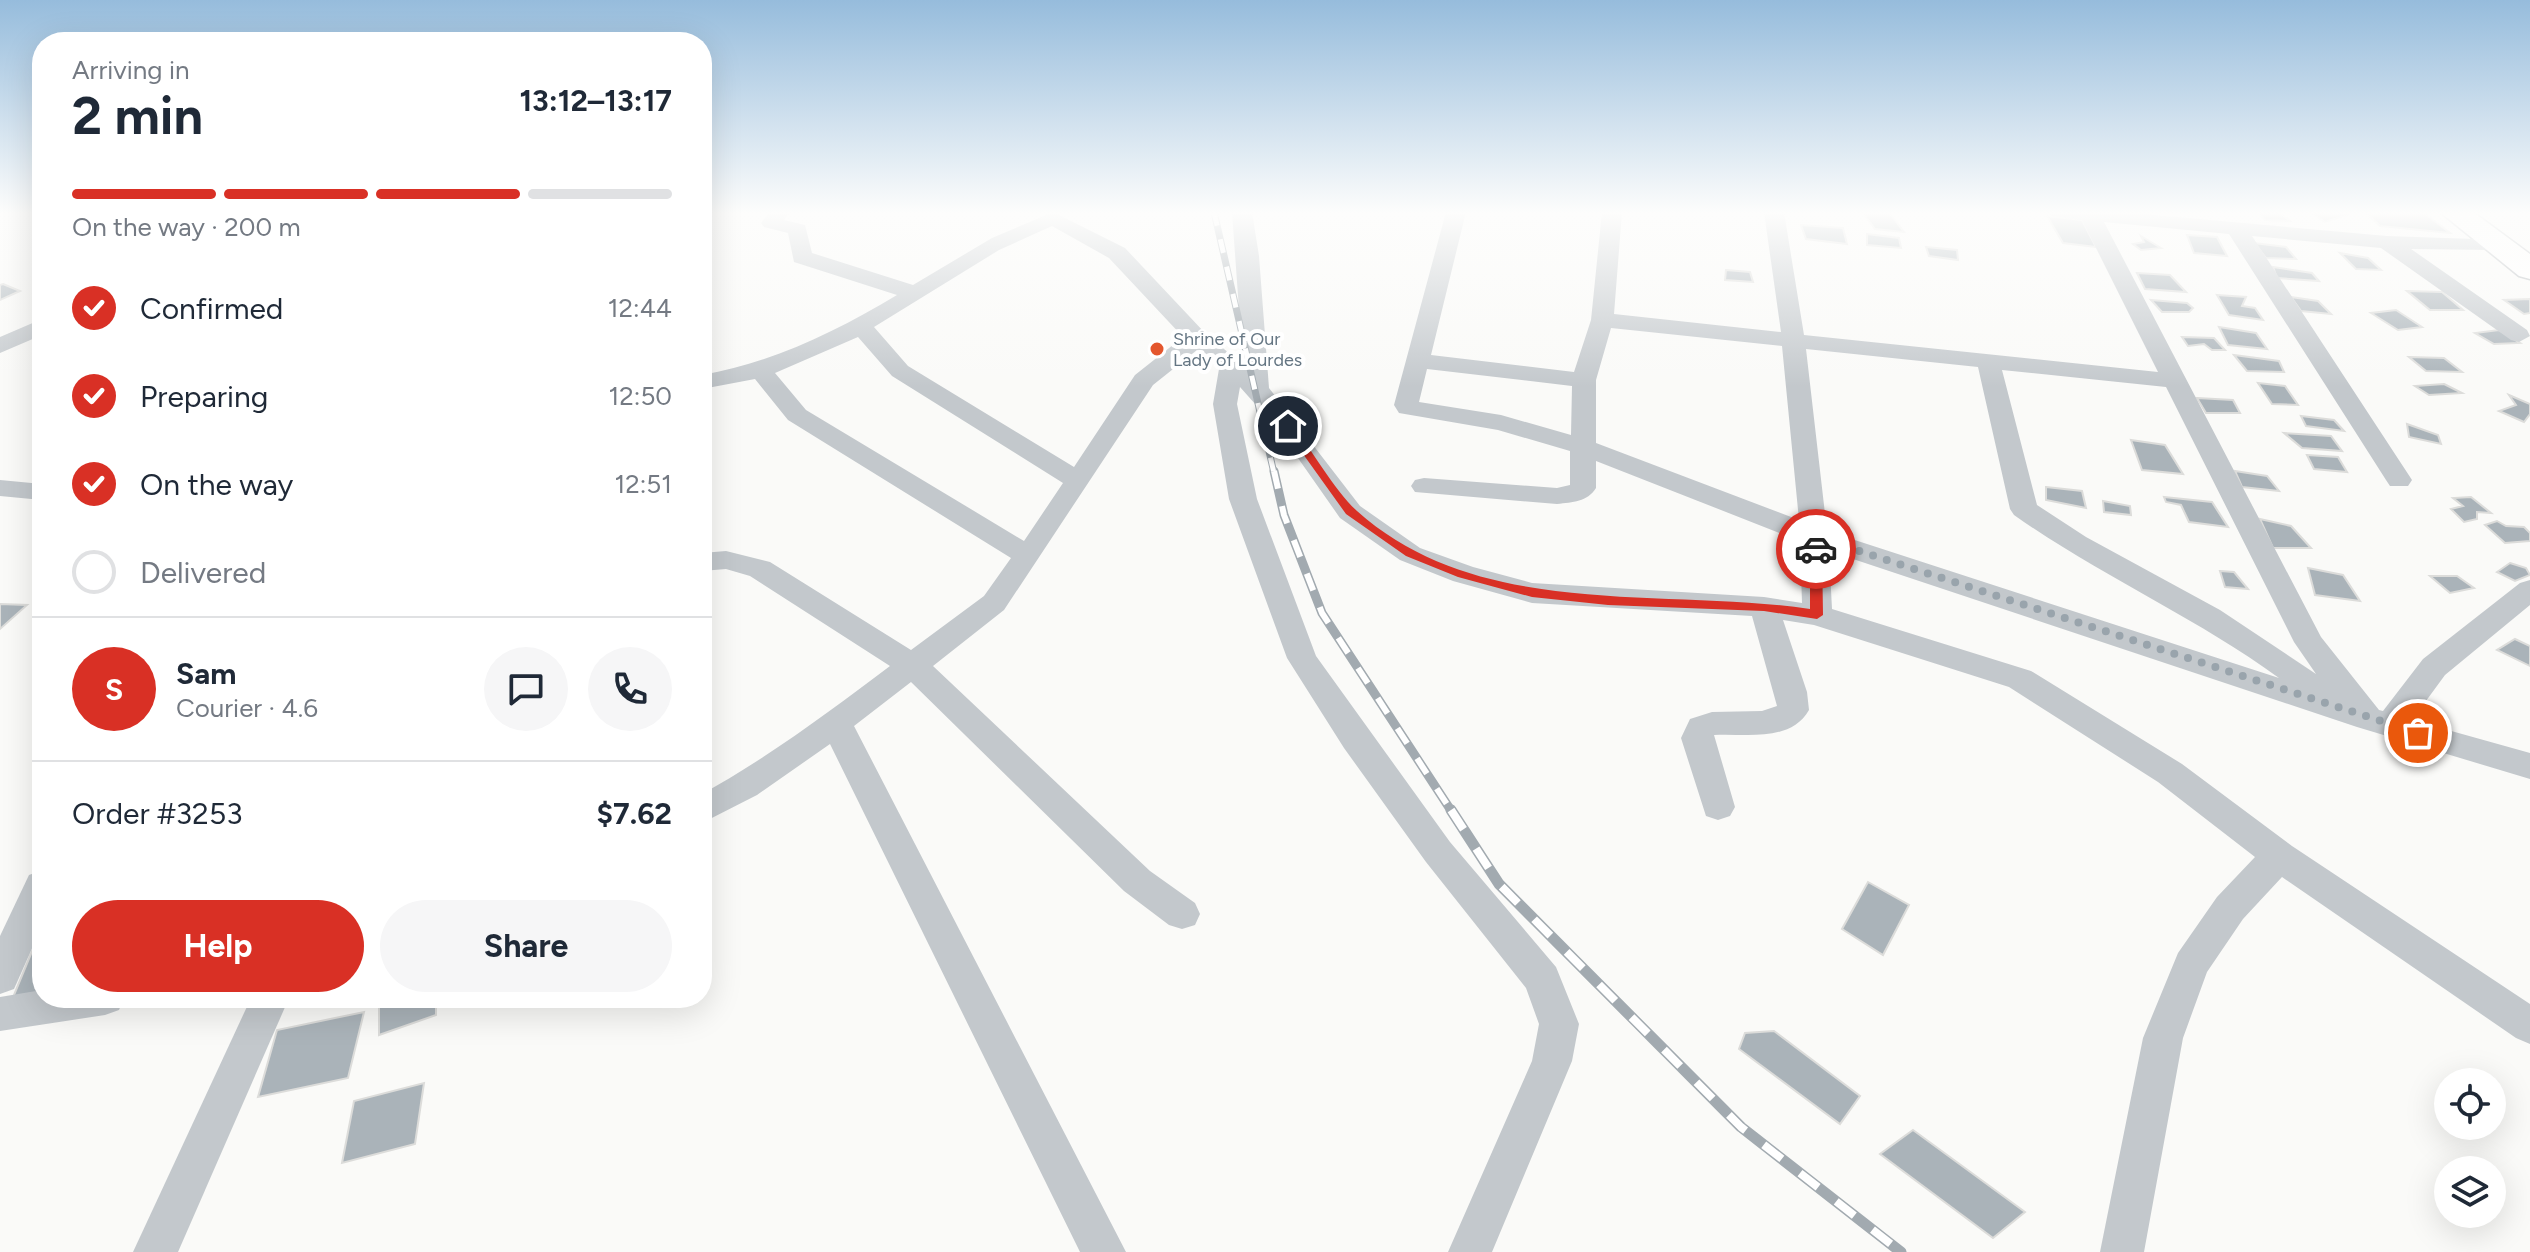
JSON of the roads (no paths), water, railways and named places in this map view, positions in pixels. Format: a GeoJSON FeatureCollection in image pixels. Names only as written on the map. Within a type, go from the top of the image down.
{"type":"FeatureCollection","features":[{"type":"Feature","properties":{"kind":"street"},"geometry":{"type":"LineString","coordinates":[[844,270],[915,293]]}},
{"type":"Feature","properties":{"kind":"street"},"geometry":{"type":"LineString","coordinates":[[712,381],[731,379],[803,356],[861,326],[952,270]]}},
{"type":"Feature","properties":{"kind":"street"},"geometry":{"type":"LineString","coordinates":[[1133,270],[1197,338],[1244,377],[1288,426],[1350,512],[1410,554],[1463,574],[1532,593],[1608,600],[1764,607],[1817,615],[2020,679],[2170,773],[2279,856],[2530,1026]]}},
{"type":"Feature","properties":{"kind":"street"},"geometry":{"type":"LineString","coordinates":[[1248,270],[1244,377],[1225,404],[1243,499],[1302,658],[1438,852],[1542,979],[1559,1024],[1552,1061],[1470,1252]]}},
{"type":"Feature","properties":{"kind":"street"},"geometry":{"type":"LineString","coordinates":[[1441,270],[1406,405],[1408,408],[1501,423],[1584,447],[1816,537],[2367,718],[2530,766]]}},
{"type":"Feature","properties":{"kind":"street"},"geometry":{"type":"LineString","coordinates":[[1424,486],[1557,496],[1574,494],[1583,488],[1584,380],[1602,320],[1607,270]]}},
{"type":"Feature","properties":{"kind":"street"},"geometry":{"type":"LineString","coordinates":[[1784,270],[1795,341],[1816,537],[1817,615]]}},
{"type":"Feature","properties":{"kind":"street"},"geometry":{"type":"LineString","coordinates":[[2118,270],[2309,642],[2367,718]]}},
{"type":"Feature","properties":{"kind":"street"},"geometry":{"type":"LineString","coordinates":[[2263,270],[2399,480]]}},
{"type":"Feature","properties":{"kind":"street"},"geometry":{"type":"LineString","coordinates":[[2427,270],[2519,335]]}},
{"type":"Feature","properties":{"kind":"street"},"geometry":{"type":"LineString","coordinates":[[1602,320],[2175,381]]}},
{"type":"Feature","properties":{"kind":"street"},"geometry":{"type":"LineString","coordinates":[[861,326],[900,371],[1077,480]]}},
{"type":"Feature","properties":{"kind":"street"},"geometry":{"type":"LineString","coordinates":[[0,346],[32,331]]}},
{"type":"Feature","properties":{"kind":"street"},"geometry":{"type":"LineString","coordinates":[[712,804],[745,786],[836,723],[994,603],[1144,380],[1197,338]]}},
{"type":"Feature","properties":{"kind":"street"},"geometry":{"type":"LineString","coordinates":[[1419,361],[1584,380]]}},
{"type":"Feature","properties":{"kind":"street"},"geometry":{"type":"LineString","coordinates":[[1988,361],[2024,509],[2054,531],[2170,594],[2281,661],[2367,718]]}},
{"type":"Feature","properties":{"kind":"street"},"geometry":{"type":"LineString","coordinates":[[760,370],[797,415],[1028,556]]}},
{"type":"Feature","properties":{"kind":"street"},"geometry":{"type":"LineString","coordinates":[[0,488],[32,491]]}},
{"type":"Feature","properties":{"kind":"street"},"geometry":{"type":"LineString","coordinates":[[712,561],[726,560],[760,569],[914,666],[1137,881],[1182,914]]}},
{"type":"Feature","properties":{"kind":"street"},"geometry":{"type":"LineString","coordinates":[[2367,718],[2530,590]]}},
{"type":"Feature","properties":{"kind":"street"},"geometry":{"type":"LineString","coordinates":[[1718,807],[1697,738],[1701,727],[1713,722],[1772,722],[1787,718],[1793,710],[1791,692],[1764,607]]}},
{"type":"Feature","properties":{"kind":"street"},"geometry":{"type":"LineString","coordinates":[[836,723],[1104,1252]]}},
{"type":"Feature","properties":{"kind":"street"},"geometry":{"type":"LineString","coordinates":[[2122,1252],[2163,1038],[2191,965],[2230,908],[2279,856]]}},
{"type":"Feature","properties":{"kind":"street"},"geometry":{"type":"LineString","coordinates":[[0,977],[32,907]]}},
{"type":"Feature","properties":{"kind":"street"},"geometry":{"type":"LineString","coordinates":[[0,1014],[39,1008]]}},
{"type":"Feature","properties":{"kind":"street"},"geometry":{"type":"LineString","coordinates":[[155,1252],[265,1008]]}},
{"type":"Feature","properties":{"kind":"railway"},"geometry":{"type":"LineString","coordinates":[[1227,270],[1274,473]]}},
{"type":"Feature","properties":{"kind":"railway"},"geometry":{"type":"LineString","coordinates":[[1274,471],[1284,515],[1322,613],[1452,812]]}},
{"type":"Feature","properties":{"kind":"railway"},"geometry":{"type":"LineString","coordinates":[[1451,810],[1499,884],[1741,1127],[1901,1252]]}},
{"type":"Feature","properties":{"kind":"place","name":"Shrine of Our Lady of Lourdes"},"geometry":{"type":"Point","coordinates":[1157,349]}}]}
